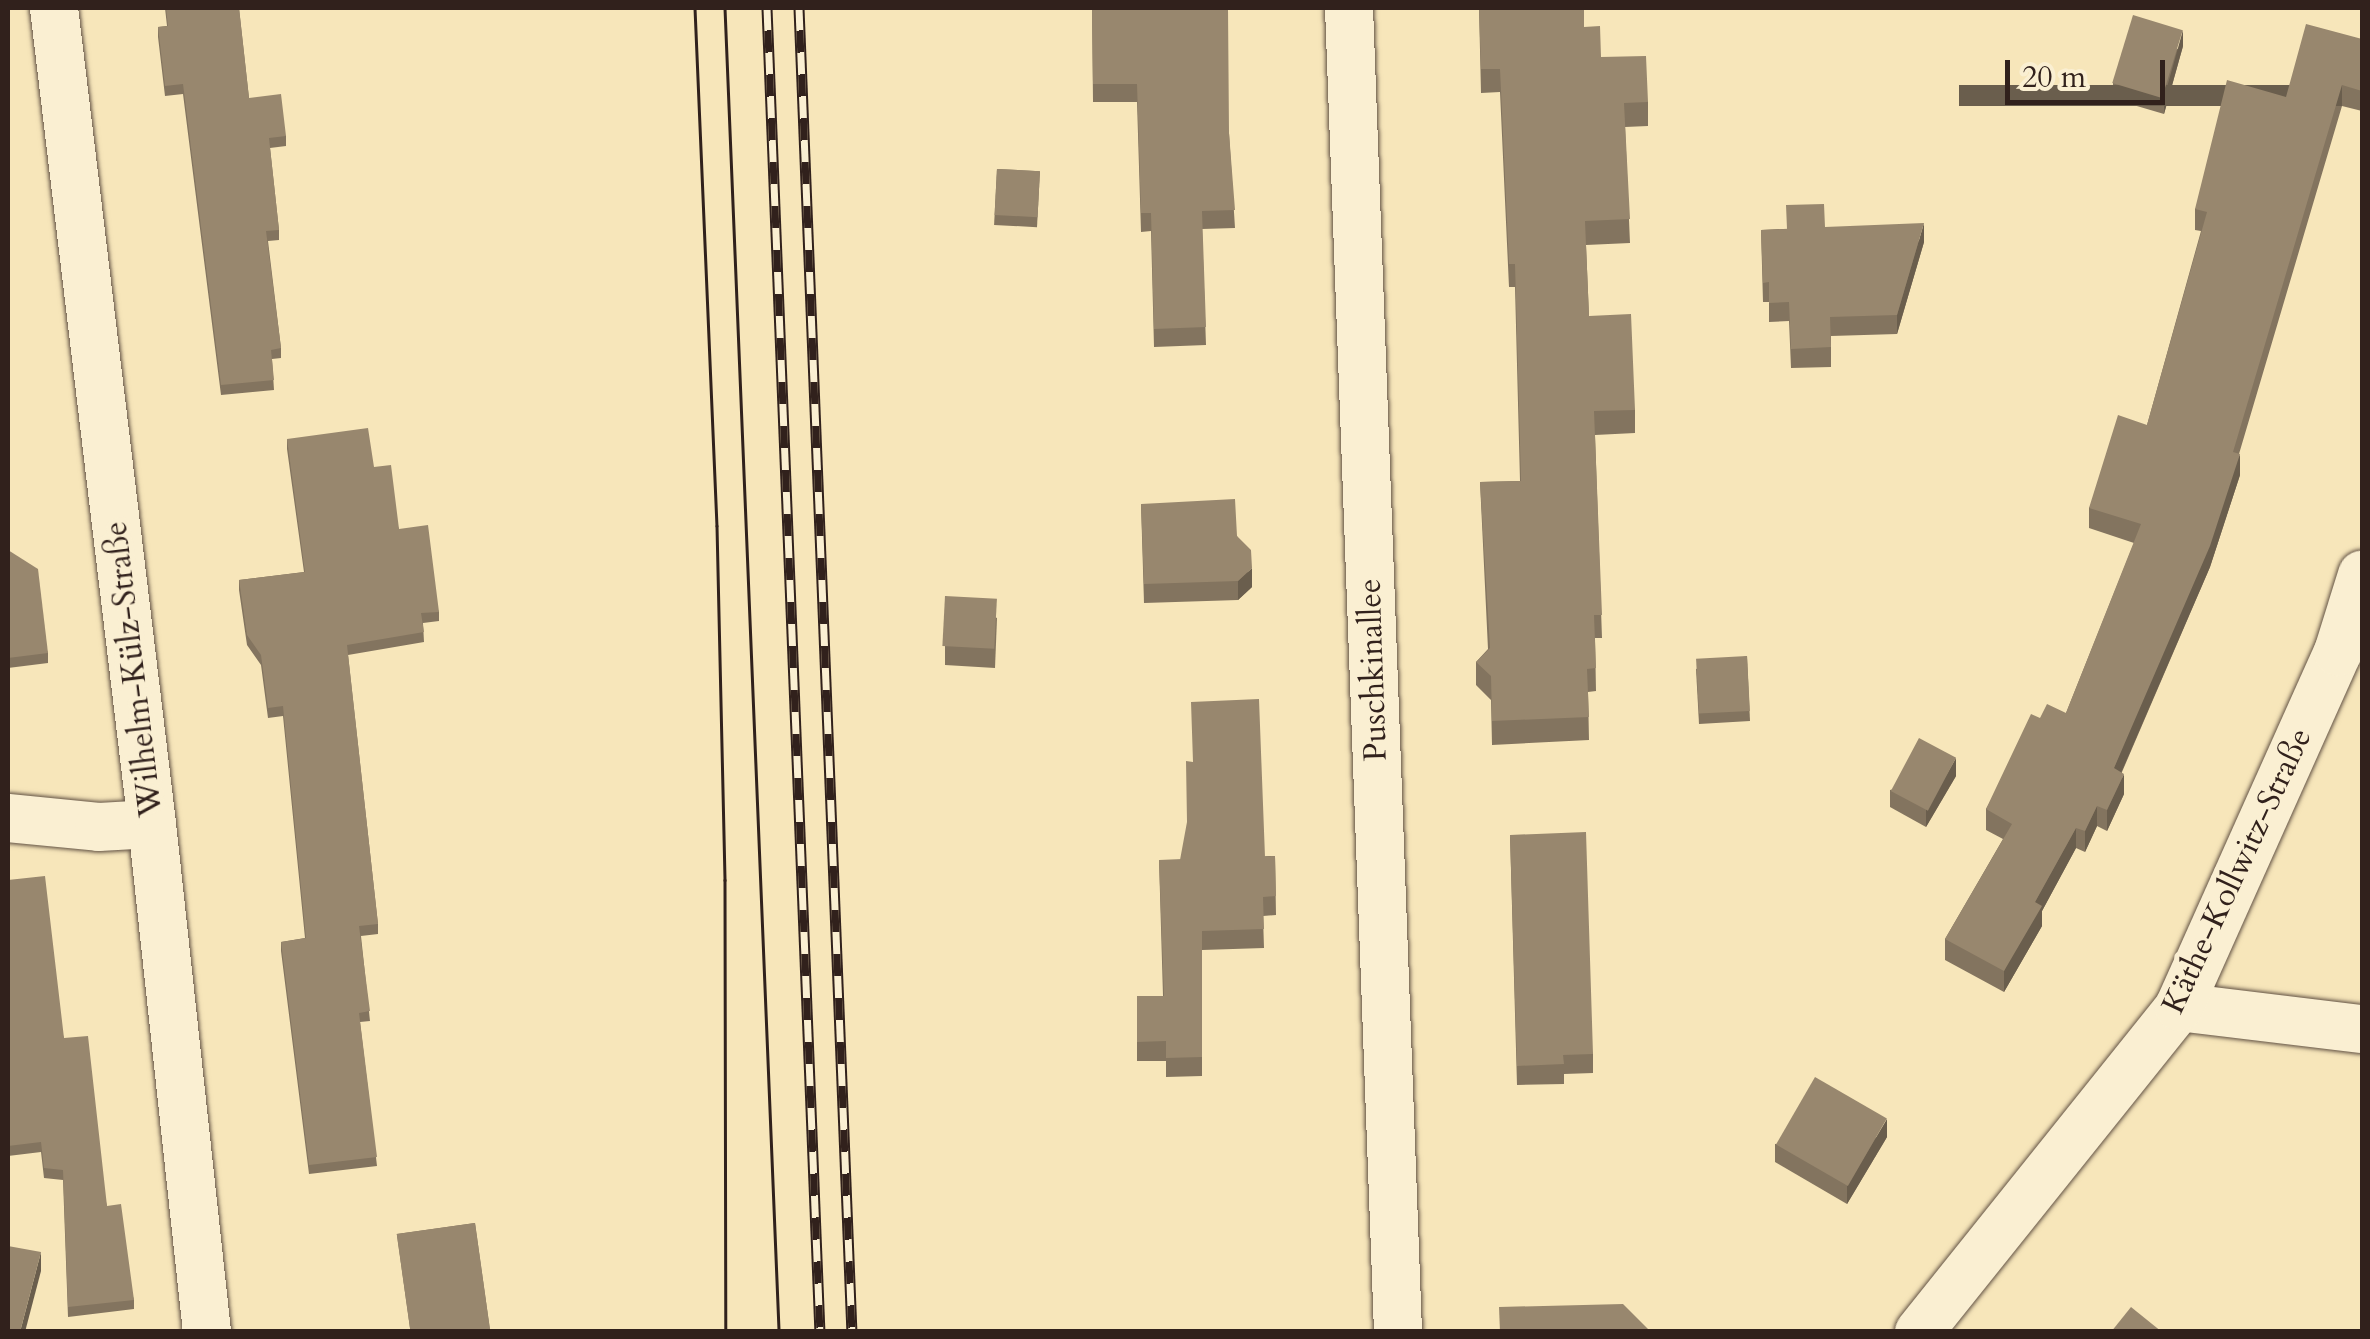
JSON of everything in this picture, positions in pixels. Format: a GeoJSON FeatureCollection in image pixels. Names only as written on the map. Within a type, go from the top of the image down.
{"type":"FeatureCollection","features":[{"type":"Feature","properties":{"kind":"street","name":"Wilhelm-Külz-Straße"},"geometry":{"type":"LineString","coordinates":[[54,8],[152,824],[207,1332]]}},
{"type":"Feature","properties":{"kind":"street","name":"Puschkinallee"},"geometry":{"type":"LineString","coordinates":[[1348,8],[1398,1332]]}},
{"type":"Feature","properties":{"kind":"street","name":"Käthe-Kollwitz-Straße"},"geometry":{"type":"LineString","coordinates":[[1919,1332],[2179,1007],[2338,652],[2362,574]]}},
{"type":"Feature","properties":{"kind":"street"},"geometry":{"type":"LineString","coordinates":[[8,818],[99,827],[152,824]]}},
{"type":"Feature","properties":{"kind":"street"},"geometry":{"type":"LineString","coordinates":[[2179,1007],[2362,1029]]}},
{"type":"Feature","properties":{"kind":"building"},"geometry":{"type":"Polygon","coordinates":[[[166,8],[239,8],[249,98],[281,94],[286,136],[269,138],[279,230],[266,231],[281,348],[271,350],[274,380],[221,385],[183,84],[165,86],[158,27],[168,26],[166,8]]]}},
{"type":"Feature","properties":{"kind":"building"},"geometry":{"type":"Polygon","coordinates":[[[1092,8],[1228,8],[1229,133],[1235,210],[1202,211],[1206,327],[1154,329],[1151,213],[1141,213],[1137,84],[1093,84],[1092,8]]]}},
{"type":"Feature","properties":{"kind":"building"},"geometry":{"type":"Polygon","coordinates":[[[1479,8],[1584,8],[1584,27],[1600,26],[1601,57],[1646,56],[1648,102],[1624,103],[1630,219],[1585,221],[1589,316],[1631,314],[1635,410],[1594,411],[1602,615],[1594,615],[1596,668],[1587,669],[1589,717],[1492,721],[1491,676],[1476,662],[1490,648],[1480,482],[1521,481],[1515,264],[1509,264],[1500,69],[1481,69],[1479,8]]]}},
{"type":"Feature","properties":{"kind":"building"},"geometry":{"type":"Polygon","coordinates":[[[2133,15],[2183,30],[2162,98],[2112,83],[2133,15]]]}},
{"type":"Feature","properties":{"kind":"building"},"geometry":{"type":"Polygon","coordinates":[[[2306,24],[2362,39],[2362,91],[2342,85],[2233,452],[2240,454],[2210,546],[2114,768],[2124,774],[2107,810],[2097,806],[2085,831],[2076,828],[2035,902],[2042,906],[2004,971],[1945,939],[2012,824],[1986,809],[2031,714],[2040,718],[2047,704],[2066,713],[2141,524],[2089,508],[2118,415],[2147,425],[2207,212],[2195,209],[2227,80],[2286,97],[2306,24]]]}},
{"type":"Feature","properties":{"kind":"building"},"geometry":{"type":"Polygon","coordinates":[[[997,169],[1040,171],[1038,217],[995,215],[997,169]]]}},
{"type":"Feature","properties":{"kind":"building"},"geometry":{"type":"Polygon","coordinates":[[[1824,204],[1825,227],[1924,223],[1897,315],[1830,317],[1831,347],[1791,349],[1789,302],[1769,303],[1769,282],[1763,283],[1761,230],[1787,229],[1786,205],[1824,204]]]}},
{"type":"Feature","properties":{"kind":"building"},"geometry":{"type":"Polygon","coordinates":[[[368,428],[374,467],[391,465],[399,529],[428,525],[439,612],[421,613],[424,632],[347,645],[378,924],[359,926],[370,1011],[359,1013],[377,1157],[309,1165],[281,942],[306,938],[283,706],[268,708],[261,655],[247,635],[239,580],[305,572],[287,439],[368,428]]]}},
{"type":"Feature","properties":{"kind":"building"},"geometry":{"type":"Polygon","coordinates":[[[1235,499],[1237,536],[1251,550],[1252,568],[1238,581],[1144,584],[1141,504],[1235,499]]]}},
{"type":"Feature","properties":{"kind":"building"},"geometry":{"type":"Polygon","coordinates":[[[8,550],[38,569],[48,653],[8,658],[8,550]]]}},
{"type":"Feature","properties":{"kind":"building"},"geometry":{"type":"Polygon","coordinates":[[[945,596],[997,599],[994,649],[942,646],[945,596]]]}},
{"type":"Feature","properties":{"kind":"building"},"geometry":{"type":"Polygon","coordinates":[[[1747,656],[1750,711],[1699,714],[1696,659],[1747,656]]]}},
{"type":"Feature","properties":{"kind":"building"},"geometry":{"type":"Polygon","coordinates":[[[1259,699],[1265,857],[1275,856],[1276,896],[1263,897],[1264,929],[1202,931],[1202,1057],[1166,1058],[1166,1041],[1137,1042],[1137,996],[1164,996],[1159,860],[1180,860],[1187,822],[1186,761],[1193,762],[1191,702],[1259,699]]]}},
{"type":"Feature","properties":{"kind":"building"},"geometry":{"type":"Polygon","coordinates":[[[1919,738],[1956,758],[1928,811],[1891,791],[1919,738]]]}},
{"type":"Feature","properties":{"kind":"building"},"geometry":{"type":"Polygon","coordinates":[[[1586,832],[1593,1054],[1563,1055],[1564,1064],[1517,1066],[1510,835],[1586,832]]]}},
{"type":"Feature","properties":{"kind":"building"},"geometry":{"type":"Polygon","coordinates":[[[45,876],[64,1038],[88,1036],[107,1206],[121,1204],[134,1300],[68,1307],[63,1170],[44,1168],[41,1142],[8,1146],[8,880],[45,876]]]}},
{"type":"Feature","properties":{"kind":"building"},"geometry":{"type":"Polygon","coordinates":[[[1815,1077],[1887,1118],[1848,1186],[1776,1145],[1815,1077]]]}},
{"type":"Feature","properties":{"kind":"building"},"geometry":{"type":"Polygon","coordinates":[[[475,1223],[490,1331],[411,1332],[397,1234],[475,1223]]]}},
{"type":"Feature","properties":{"kind":"building"},"geometry":{"type":"Polygon","coordinates":[[[8,1246],[41,1252],[20,1332],[8,1332],[8,1246]]]}},
{"type":"Feature","properties":{"kind":"building"},"geometry":{"type":"Polygon","coordinates":[[[1623,1304],[1651,1332],[1500,1332],[1499,1307],[1623,1304]]]}},
{"type":"Feature","properties":{"kind":"building"},"geometry":{"type":"Polygon","coordinates":[[[2131,1307],[2162,1332],[2111,1332],[2131,1307]]]}},
{"type":"Feature","properties":{"kind":"tram line"},"geometry":{"type":"LineString","coordinates":[[695,8],[717,526],[725,880],[726,1332]]}},
{"type":"Feature","properties":{"kind":"tram line"},"geometry":{"type":"LineString","coordinates":[[725,8],[779,1332]]}},
{"type":"Feature","properties":{"kind":"railway"},"geometry":{"type":"LineString","coordinates":[[767,8],[820,1332]]}},
{"type":"Feature","properties":{"kind":"railway"},"geometry":{"type":"LineString","coordinates":[[799,8],[852,1332]]}}]}
